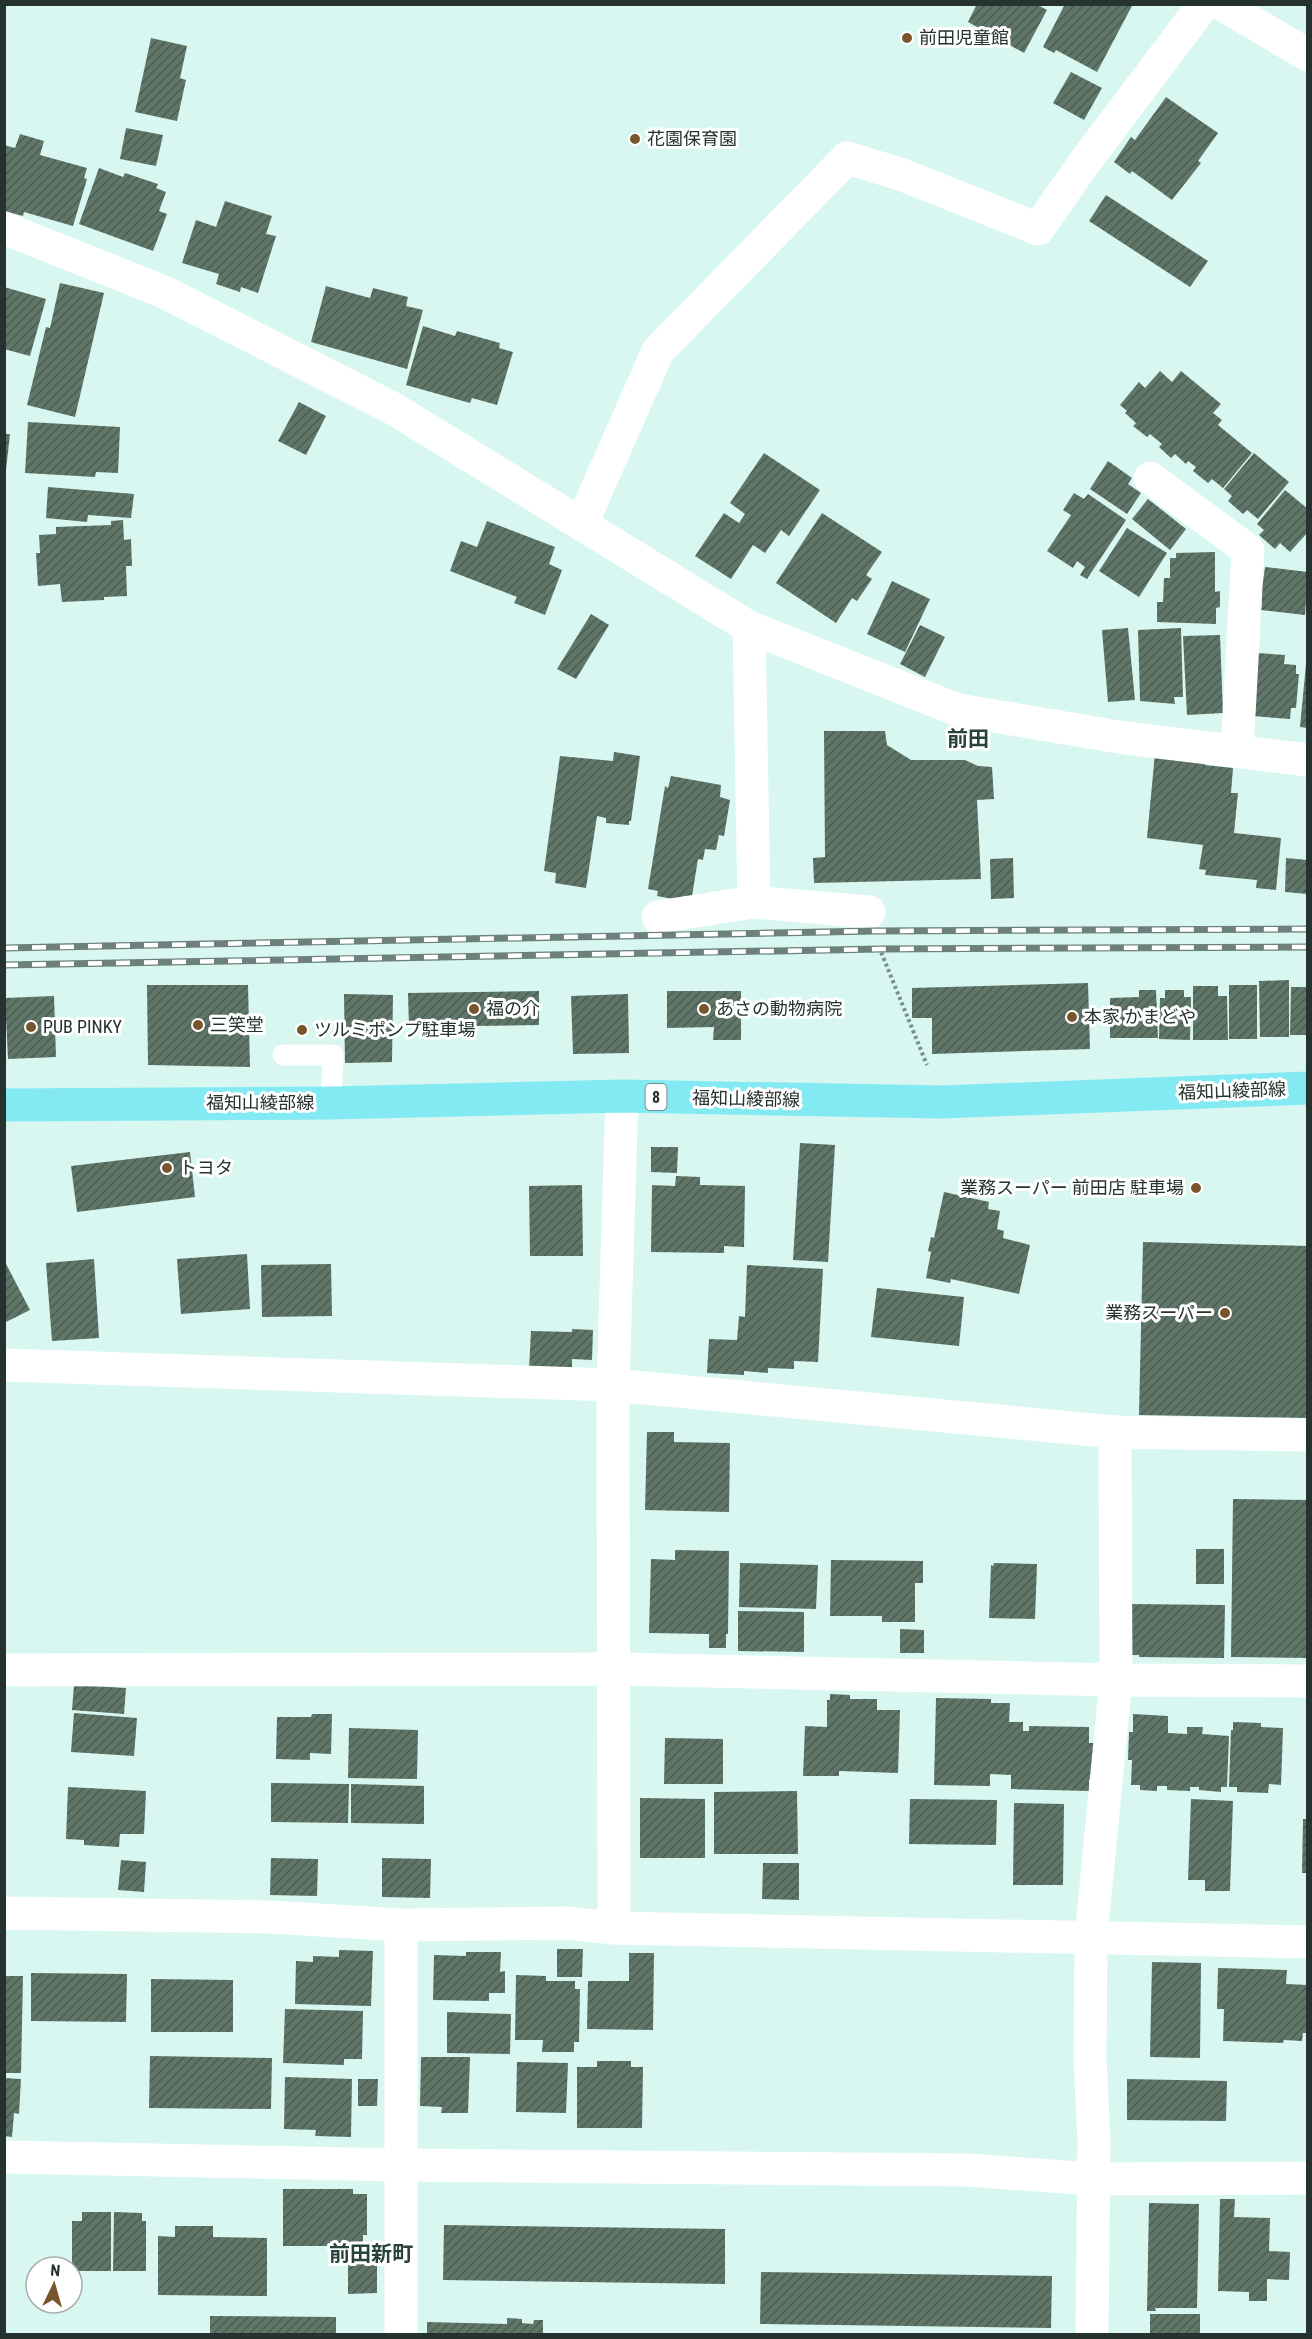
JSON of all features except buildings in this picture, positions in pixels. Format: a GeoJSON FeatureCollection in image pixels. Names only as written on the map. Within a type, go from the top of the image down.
{"type":"FeatureCollection","features":[{"type":"Feature","properties":{"kind":"main road","name":"福知山綾部線"},"geometry":{"type":"LineString","coordinates":[[4,1106],[331,1103],[622,1096],[942,1102],[1308,1088]]}},
{"type":"Feature","properties":{"kind":"street"},"geometry":{"type":"LineString","coordinates":[[582,523],[658,351],[848,158],[900,174],[1038,229],[1084,163],[1204,4]]}},
{"type":"Feature","properties":{"kind":"street"},"geometry":{"type":"LineString","coordinates":[[1221,4],[1308,55]]}},
{"type":"Feature","properties":{"kind":"street"},"geometry":{"type":"LineString","coordinates":[[4,228],[164,292],[394,409],[749,627],[958,710],[1125,738],[1308,760]]}},
{"type":"Feature","properties":{"kind":"street"},"geometry":{"type":"LineString","coordinates":[[1150,478],[1248,550],[1237,752]]}},
{"type":"Feature","properties":{"kind":"street"},"geometry":{"type":"LineString","coordinates":[[749,627],[754,902]]}},
{"type":"Feature","properties":{"kind":"street"},"geometry":{"type":"LineString","coordinates":[[658,917],[754,902],[869,912]]}},
{"type":"Feature","properties":{"kind":"street"},"geometry":{"type":"LineString","coordinates":[[614,1928],[613,1385],[622,1096]]}},
{"type":"Feature","properties":{"kind":"street"},"geometry":{"type":"LineString","coordinates":[[4,1365],[613,1385],[1115,1432],[1308,1435]]}},
{"type":"Feature","properties":{"kind":"street"},"geometry":{"type":"LineString","coordinates":[[1092,2334],[1091,1937],[1116,1680],[1115,1432]]}},
{"type":"Feature","properties":{"kind":"street"},"geometry":{"type":"LineString","coordinates":[[4,1670],[614,1669],[1308,1682]]}},
{"type":"Feature","properties":{"kind":"street"},"geometry":{"type":"LineString","coordinates":[[4,1913],[271,1917],[401,1925],[566,1923],[614,1928],[1308,1942]]}},
{"type":"Feature","properties":{"kind":"street"},"geometry":{"type":"LineString","coordinates":[[401,1925],[401,2334]]}},
{"type":"Feature","properties":{"kind":"street"},"geometry":{"type":"LineString","coordinates":[[4,2157],[400,2165],[968,2170],[1093,2180],[1308,2178]]}},
{"type":"Feature","properties":{"kind":"lane"},"geometry":{"type":"LineString","coordinates":[[282,1055],[333,1055],[331,1103]]}},
{"type":"Feature","properties":{"kind":"path"},"geometry":{"type":"LineString","coordinates":[[869,912],[880,949],[928,1069]]}},
{"type":"Feature","properties":{"kind":"railway"},"geometry":{"type":"LineString","coordinates":[[4,948],[875,931],[1308,929]]}},
{"type":"Feature","properties":{"kind":"railway"},"geometry":{"type":"LineString","coordinates":[[4,965],[880,949],[1308,947]]}},
{"type":"Feature","properties":{"kind":"place","name":"前田児童館"},"geometry":{"type":"Point","coordinates":[907,38]}},
{"type":"Feature","properties":{"kind":"place","name":"花園保育園"},"geometry":{"type":"Point","coordinates":[635,139]}},
{"type":"Feature","properties":{"kind":"place","name":"福の介"},"geometry":{"type":"Point","coordinates":[474,1009]}},
{"type":"Feature","properties":{"kind":"place","name":"あさの動物病院"},"geometry":{"type":"Point","coordinates":[704,1009]}},
{"type":"Feature","properties":{"kind":"place","name":"本家 かまどや"},"geometry":{"type":"Point","coordinates":[1072,1017]}},
{"type":"Feature","properties":{"kind":"place","name":"三笑堂"},"geometry":{"type":"Point","coordinates":[198,1025]}},
{"type":"Feature","properties":{"kind":"place","name":"PUB PINKY"},"geometry":{"type":"Point","coordinates":[31,1027]}},
{"type":"Feature","properties":{"kind":"place","name":"ツルミポンプ駐車場"},"geometry":{"type":"Point","coordinates":[302,1030]}},
{"type":"Feature","properties":{"kind":"place","name":"トヨタ"},"geometry":{"type":"Point","coordinates":[167,1168]}},
{"type":"Feature","properties":{"kind":"place","name":"業務スーパー 前田店 駐車場"},"geometry":{"type":"Point","coordinates":[1196,1188]}},
{"type":"Feature","properties":{"kind":"place","name":"業務スーパー"},"geometry":{"type":"Point","coordinates":[1225,1313]}},
{"type":"Feature","properties":{"kind":"district","name":"前田"},"geometry":{"type":"Point","coordinates":[968,739]}},
{"type":"Feature","properties":{"kind":"district","name":"前田新町"},"geometry":{"type":"Point","coordinates":[371,2254]}}]}
